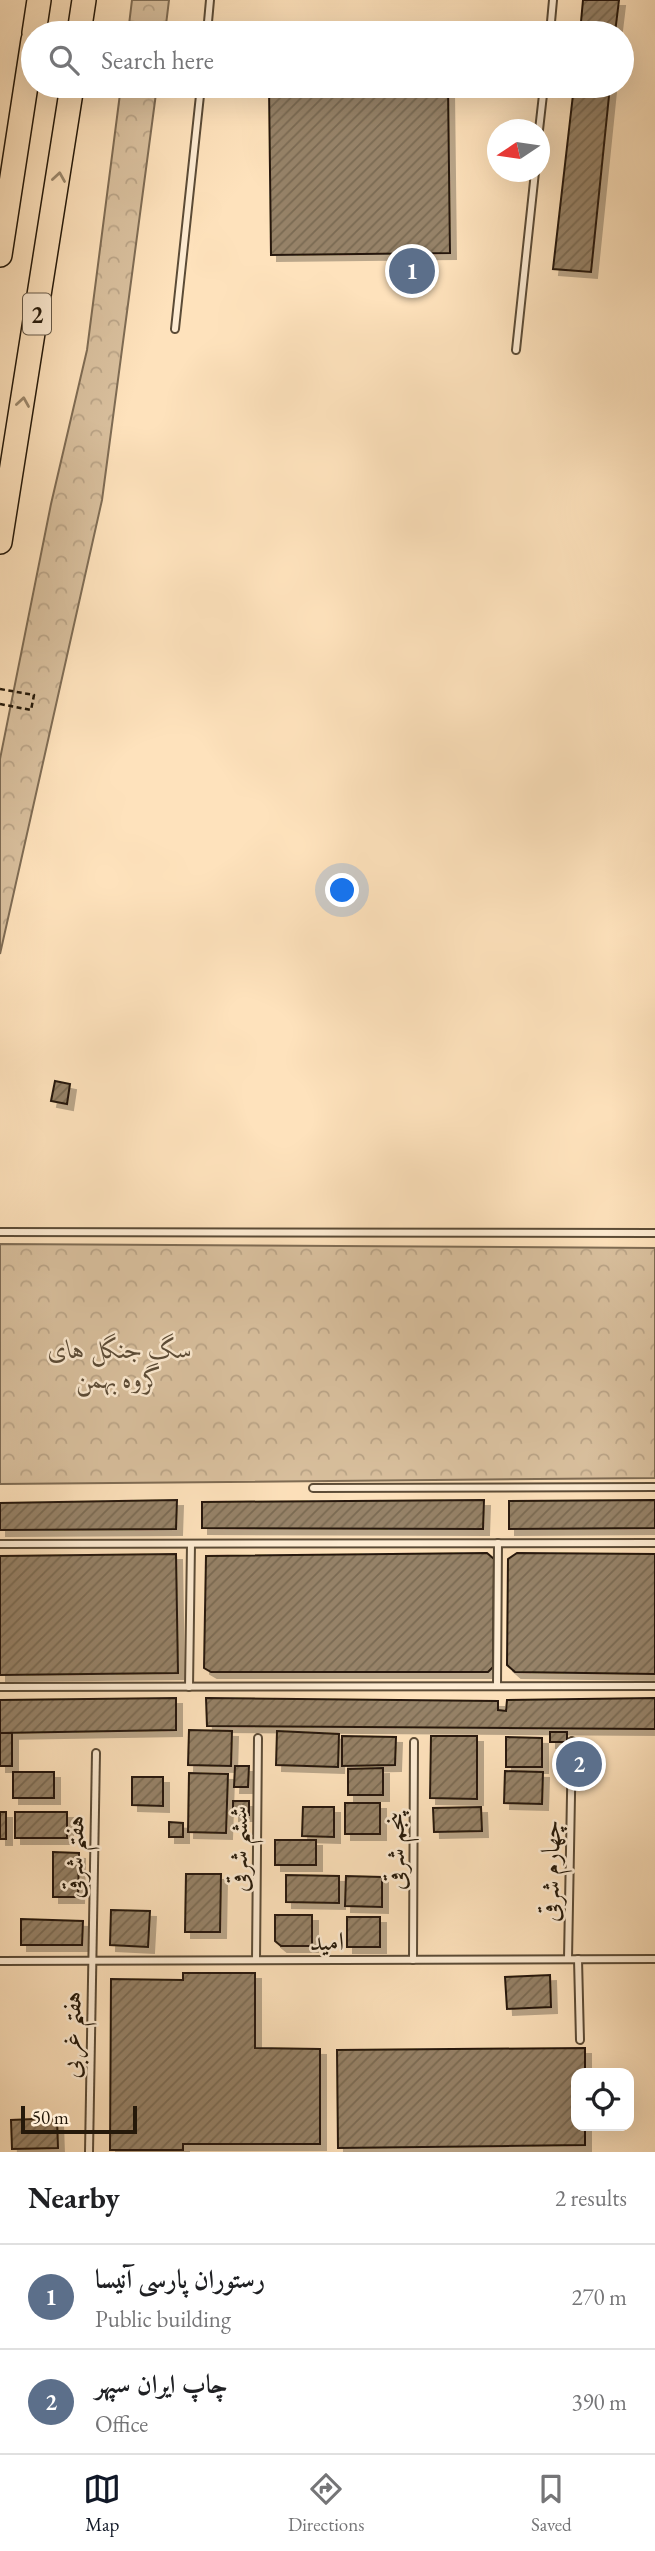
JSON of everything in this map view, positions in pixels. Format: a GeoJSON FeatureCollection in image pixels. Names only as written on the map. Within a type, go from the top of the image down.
{"type":"FeatureCollection","features":[{"type":"Feature","properties":{"kind":"highway"},"geometry":{"type":"LineString","coordinates":[[36,21],[39,0]]}},
{"type":"Feature","properties":{"kind":"highway"},"geometry":{"type":"LineString","coordinates":[[81,21],[84,0]]}},
{"type":"Feature","properties":{"kind":"highway"},"geometry":{"type":"LineString","coordinates":[[0,255],[24,98]]}},
{"type":"Feature","properties":{"kind":"highway","name":"2"},"geometry":{"type":"LineString","coordinates":[[0,542],[70,98]]}},
{"type":"Feature","properties":{"kind":"lane"},"geometry":{"type":"LineString","coordinates":[[208,21],[211,0]]}},
{"type":"Feature","properties":{"kind":"lane"},"geometry":{"type":"LineString","coordinates":[[551,21],[553,0]]}},
{"type":"Feature","properties":{"kind":"lane"},"geometry":{"type":"LineString","coordinates":[[175,329],[200,98]]}},
{"type":"Feature","properties":{"kind":"lane"},"geometry":{"type":"LineString","coordinates":[[540,119],[543,98]]}},
{"type":"Feature","properties":{"kind":"lane"},"geometry":{"type":"LineString","coordinates":[[516,350],[534,182]]}},
{"type":"Feature","properties":{"kind":"lane"},"geometry":{"type":"LineString","coordinates":[[0,1232],[655,1233]]}},
{"type":"Feature","properties":{"kind":"lane"},"geometry":{"type":"LineString","coordinates":[[313,1488],[655,1487]]}},
{"type":"Feature","properties":{"kind":"lane"},"geometry":{"type":"LineString","coordinates":[[497,1686],[498,1543]]}},
{"type":"Feature","properties":{"kind":"lane"},"geometry":{"type":"LineString","coordinates":[[0,1544],[655,1543]]}},
{"type":"Feature","properties":{"kind":"lane"},"geometry":{"type":"LineString","coordinates":[[189,1687],[191,1544]]}},
{"type":"Feature","properties":{"kind":"lane"},"geometry":{"type":"LineString","coordinates":[[0,1687],[655,1686]]}},
{"type":"Feature","properties":{"kind":"lane","name":"ششم شرقی"},"geometry":{"type":"LineString","coordinates":[[256,1960],[258,1738]]}},
{"type":"Feature","properties":{"kind":"lane","name":"چهارم شرقی"},"geometry":{"type":"LineString","coordinates":[[568,1959],[572,1741]]}},
{"type":"Feature","properties":{"kind":"lane","name":"پنجم شرقی"},"geometry":{"type":"LineString","coordinates":[[413,1960],[414,1742]]}},
{"type":"Feature","properties":{"kind":"lane","name":"هفتم شرقی"},"geometry":{"type":"LineString","coordinates":[[91,1961],[96,1753]]}},
{"type":"Feature","properties":{"kind":"lane"},"geometry":{"type":"LineString","coordinates":[[578,1959],[580,2040]]}},
{"type":"Feature","properties":{"kind":"lane","name":"امید"},"geometry":{"type":"LineString","coordinates":[[0,1961],[655,1959]]}},
{"type":"Feature","properties":{"kind":"lane","name":"هفتم غربی"},"geometry":{"type":"LineString","coordinates":[[89,2152],[91,1961]]}},
{"type":"Feature","properties":{"kind":"path"},"geometry":{"type":"LineString","coordinates":[[0,688],[34,695],[31,710],[0,704]]}},
{"type":"Feature","properties":{"kind":"green space"},"geometry":{"type":"Polygon","coordinates":[[[132,0],[169,0],[166,21],[129,21],[132,0]]]}},
{"type":"Feature","properties":{"kind":"green space"},"geometry":{"type":"Polygon","coordinates":[[[119,98],[155,98],[102,500],[0,954],[0,759],[51,504],[87,350],[119,98]]]}},
{"type":"Feature","properties":{"kind":"green space","name":"سگ جنگل های گروه بهمن"},"geometry":{"type":"Polygon","coordinates":[[[0,1244],[655,1248],[655,1478],[0,1484],[0,1244]]]}},
{"type":"Feature","properties":{"kind":"building"},"geometry":{"type":"Polygon","coordinates":[[[583,0],[619,0],[616,21],[581,21],[583,0]]]}},
{"type":"Feature","properties":{"kind":"building"},"geometry":{"type":"Polygon","coordinates":[[[269,98],[448,98],[450,253],[271,255],[269,98]]]}},
{"type":"Feature","properties":{"kind":"building"},"geometry":{"type":"Polygon","coordinates":[[[573,98],[609,98],[591,272],[553,269],[573,98]]]}},
{"type":"Feature","properties":{"kind":"building"},"geometry":{"type":"Polygon","coordinates":[[[55,1081],[70,1084],[67,1104],[51,1101],[55,1081]]]}},
{"type":"Feature","properties":{"kind":"building"},"geometry":{"type":"Polygon","coordinates":[[[177,1500],[176,1529],[0,1530],[0,1503],[177,1500]]]}},
{"type":"Feature","properties":{"kind":"building"},"geometry":{"type":"Polygon","coordinates":[[[484,1500],[483,1529],[202,1528],[202,1502],[484,1500]]]}},
{"type":"Feature","properties":{"kind":"building"},"geometry":{"type":"Polygon","coordinates":[[[655,1500],[655,1528],[509,1529],[509,1501],[655,1500]]]}},
{"type":"Feature","properties":{"kind":"building"},"geometry":{"type":"Polygon","coordinates":[[[487,1553],[494,1559],[493,1667],[488,1672],[211,1672],[204,1668],[206,1556],[487,1553]]]}},
{"type":"Feature","properties":{"kind":"building"},"geometry":{"type":"Polygon","coordinates":[[[517,1553],[655,1554],[655,1674],[515,1672],[507,1665],[508,1559],[517,1553]]]}},
{"type":"Feature","properties":{"kind":"building"},"geometry":{"type":"Polygon","coordinates":[[[176,1554],[178,1673],[0,1675],[0,1556],[176,1554]]]}},
{"type":"Feature","properties":{"kind":"building"},"geometry":{"type":"Polygon","coordinates":[[[176,1698],[176,1730],[0,1733],[0,1700],[176,1698]]]}},
{"type":"Feature","properties":{"kind":"building"},"geometry":{"type":"Polygon","coordinates":[[[206,1698],[498,1701],[498,1710],[506,1711],[507,1700],[655,1698],[655,1729],[207,1726],[206,1698]]]}},
{"type":"Feature","properties":{"kind":"building"},"geometry":{"type":"Polygon","coordinates":[[[189,1730],[232,1731],[231,1766],[188,1765],[189,1730]]]}},
{"type":"Feature","properties":{"kind":"building"},"geometry":{"type":"Polygon","coordinates":[[[277,1731],[339,1734],[338,1767],[276,1765],[277,1731]]]}},
{"type":"Feature","properties":{"kind":"building"},"geometry":{"type":"Polygon","coordinates":[[[550,1732],[567,1732],[567,1742],[550,1742],[550,1732]]]}},
{"type":"Feature","properties":{"kind":"building"},"geometry":{"type":"Polygon","coordinates":[[[0,1733],[12,1733],[12,1766],[0,1766],[0,1733]]]}},
{"type":"Feature","properties":{"kind":"building"},"geometry":{"type":"Polygon","coordinates":[[[342,1736],[396,1737],[395,1765],[342,1766],[342,1736]]]}},
{"type":"Feature","properties":{"kind":"building"},"geometry":{"type":"Polygon","coordinates":[[[431,1736],[477,1736],[477,1799],[430,1798],[431,1736]]]}},
{"type":"Feature","properties":{"kind":"building"},"geometry":{"type":"Polygon","coordinates":[[[506,1737],[542,1738],[542,1767],[506,1767],[506,1737]]]}},
{"type":"Feature","properties":{"kind":"building"},"geometry":{"type":"Polygon","coordinates":[[[235,1766],[249,1766],[248,1787],[234,1787],[235,1766]]]}},
{"type":"Feature","properties":{"kind":"building"},"geometry":{"type":"Polygon","coordinates":[[[383,1768],[383,1795],[348,1795],[348,1769],[383,1768]]]}},
{"type":"Feature","properties":{"kind":"building"},"geometry":{"type":"Polygon","coordinates":[[[505,1771],[543,1772],[542,1804],[504,1803],[505,1771]]]}},
{"type":"Feature","properties":{"kind":"building"},"geometry":{"type":"Polygon","coordinates":[[[13,1772],[54,1772],[54,1798],[13,1798],[13,1772]]]}},
{"type":"Feature","properties":{"kind":"building"},"geometry":{"type":"Polygon","coordinates":[[[189,1773],[228,1774],[226,1833],[188,1832],[189,1773]]]}},
{"type":"Feature","properties":{"kind":"building"},"geometry":{"type":"Polygon","coordinates":[[[132,1777],[163,1777],[163,1806],[132,1805],[132,1777]]]}},
{"type":"Feature","properties":{"kind":"building"},"geometry":{"type":"Polygon","coordinates":[[[233,1801],[249,1801],[249,1815],[233,1815],[233,1801]]]}},
{"type":"Feature","properties":{"kind":"building"},"geometry":{"type":"Polygon","coordinates":[[[345,1803],[380,1803],[380,1834],[345,1834],[345,1803]]]}},
{"type":"Feature","properties":{"kind":"building"},"geometry":{"type":"Polygon","coordinates":[[[303,1807],[334,1807],[334,1837],[302,1836],[303,1807]]]}},
{"type":"Feature","properties":{"kind":"building"},"geometry":{"type":"Polygon","coordinates":[[[481,1807],[482,1831],[434,1832],[433,1808],[481,1807]]]}},
{"type":"Feature","properties":{"kind":"building"},"geometry":{"type":"Polygon","coordinates":[[[0,1812],[6,1812],[6,1839],[0,1839],[0,1812]]]}},
{"type":"Feature","properties":{"kind":"building"},"geometry":{"type":"Polygon","coordinates":[[[15,1812],[67,1812],[67,1838],[15,1838],[15,1812]]]}},
{"type":"Feature","properties":{"kind":"building"},"geometry":{"type":"Polygon","coordinates":[[[169,1822],[183,1823],[183,1837],[169,1837],[169,1822]]]}},
{"type":"Feature","properties":{"kind":"building"},"geometry":{"type":"Polygon","coordinates":[[[275,1840],[316,1840],[316,1865],[275,1865],[275,1840]]]}},
{"type":"Feature","properties":{"kind":"building"},"geometry":{"type":"Polygon","coordinates":[[[53,1852],[79,1853],[78,1897],[53,1897],[53,1852]]]}},
{"type":"Feature","properties":{"kind":"building"},"geometry":{"type":"Polygon","coordinates":[[[186,1874],[221,1874],[220,1932],[185,1932],[186,1874]]]}},
{"type":"Feature","properties":{"kind":"building"},"geometry":{"type":"Polygon","coordinates":[[[286,1875],[339,1876],[339,1903],[286,1902],[286,1875]]]}},
{"type":"Feature","properties":{"kind":"building"},"geometry":{"type":"Polygon","coordinates":[[[346,1876],[382,1877],[382,1907],[345,1906],[346,1876]]]}},
{"type":"Feature","properties":{"kind":"building"},"geometry":{"type":"Polygon","coordinates":[[[111,1910],[150,1911],[148,1947],[110,1945],[111,1910]]]}},
{"type":"Feature","properties":{"kind":"building"},"geometry":{"type":"Polygon","coordinates":[[[275,1915],[312,1915],[312,1946],[281,1946],[275,1941],[275,1915]]]}},
{"type":"Feature","properties":{"kind":"building"},"geometry":{"type":"Polygon","coordinates":[[[347,1917],[380,1917],[380,1947],[347,1947],[347,1917]]]}},
{"type":"Feature","properties":{"kind":"building"},"geometry":{"type":"Polygon","coordinates":[[[21,1919],[83,1921],[82,1945],[21,1945],[21,1919]]]}},
{"type":"Feature","properties":{"kind":"building"},"geometry":{"type":"Polygon","coordinates":[[[183,1973],[255,1973],[255,2048],[320,2049],[320,2144],[183,2144],[183,2150],[110,2150],[111,1979],[183,1980],[183,1973]]]}},
{"type":"Feature","properties":{"kind":"building"},"geometry":{"type":"Polygon","coordinates":[[[550,1975],[551,2007],[507,2009],[505,1977],[550,1975]]]}},
{"type":"Feature","properties":{"kind":"building"},"geometry":{"type":"Polygon","coordinates":[[[585,2048],[585,2068],[571,2068],[571,2131],[585,2131],[585,2145],[338,2148],[337,2050],[585,2048]]]}},
{"type":"Feature","properties":{"kind":"building"},"geometry":{"type":"Polygon","coordinates":[[[57,2118],[58,2148],[12,2149],[11,2120],[57,2118]]]}},
{"type":"Feature","properties":{"kind":"place","name":"رستوران پارسی آنیسا"},"geometry":{"type":"Point","coordinates":[412,271]}},
{"type":"Feature","properties":{"kind":"place","name":"چاپ ایران سپهر"},"geometry":{"type":"Point","coordinates":[579,1764]}}]}
